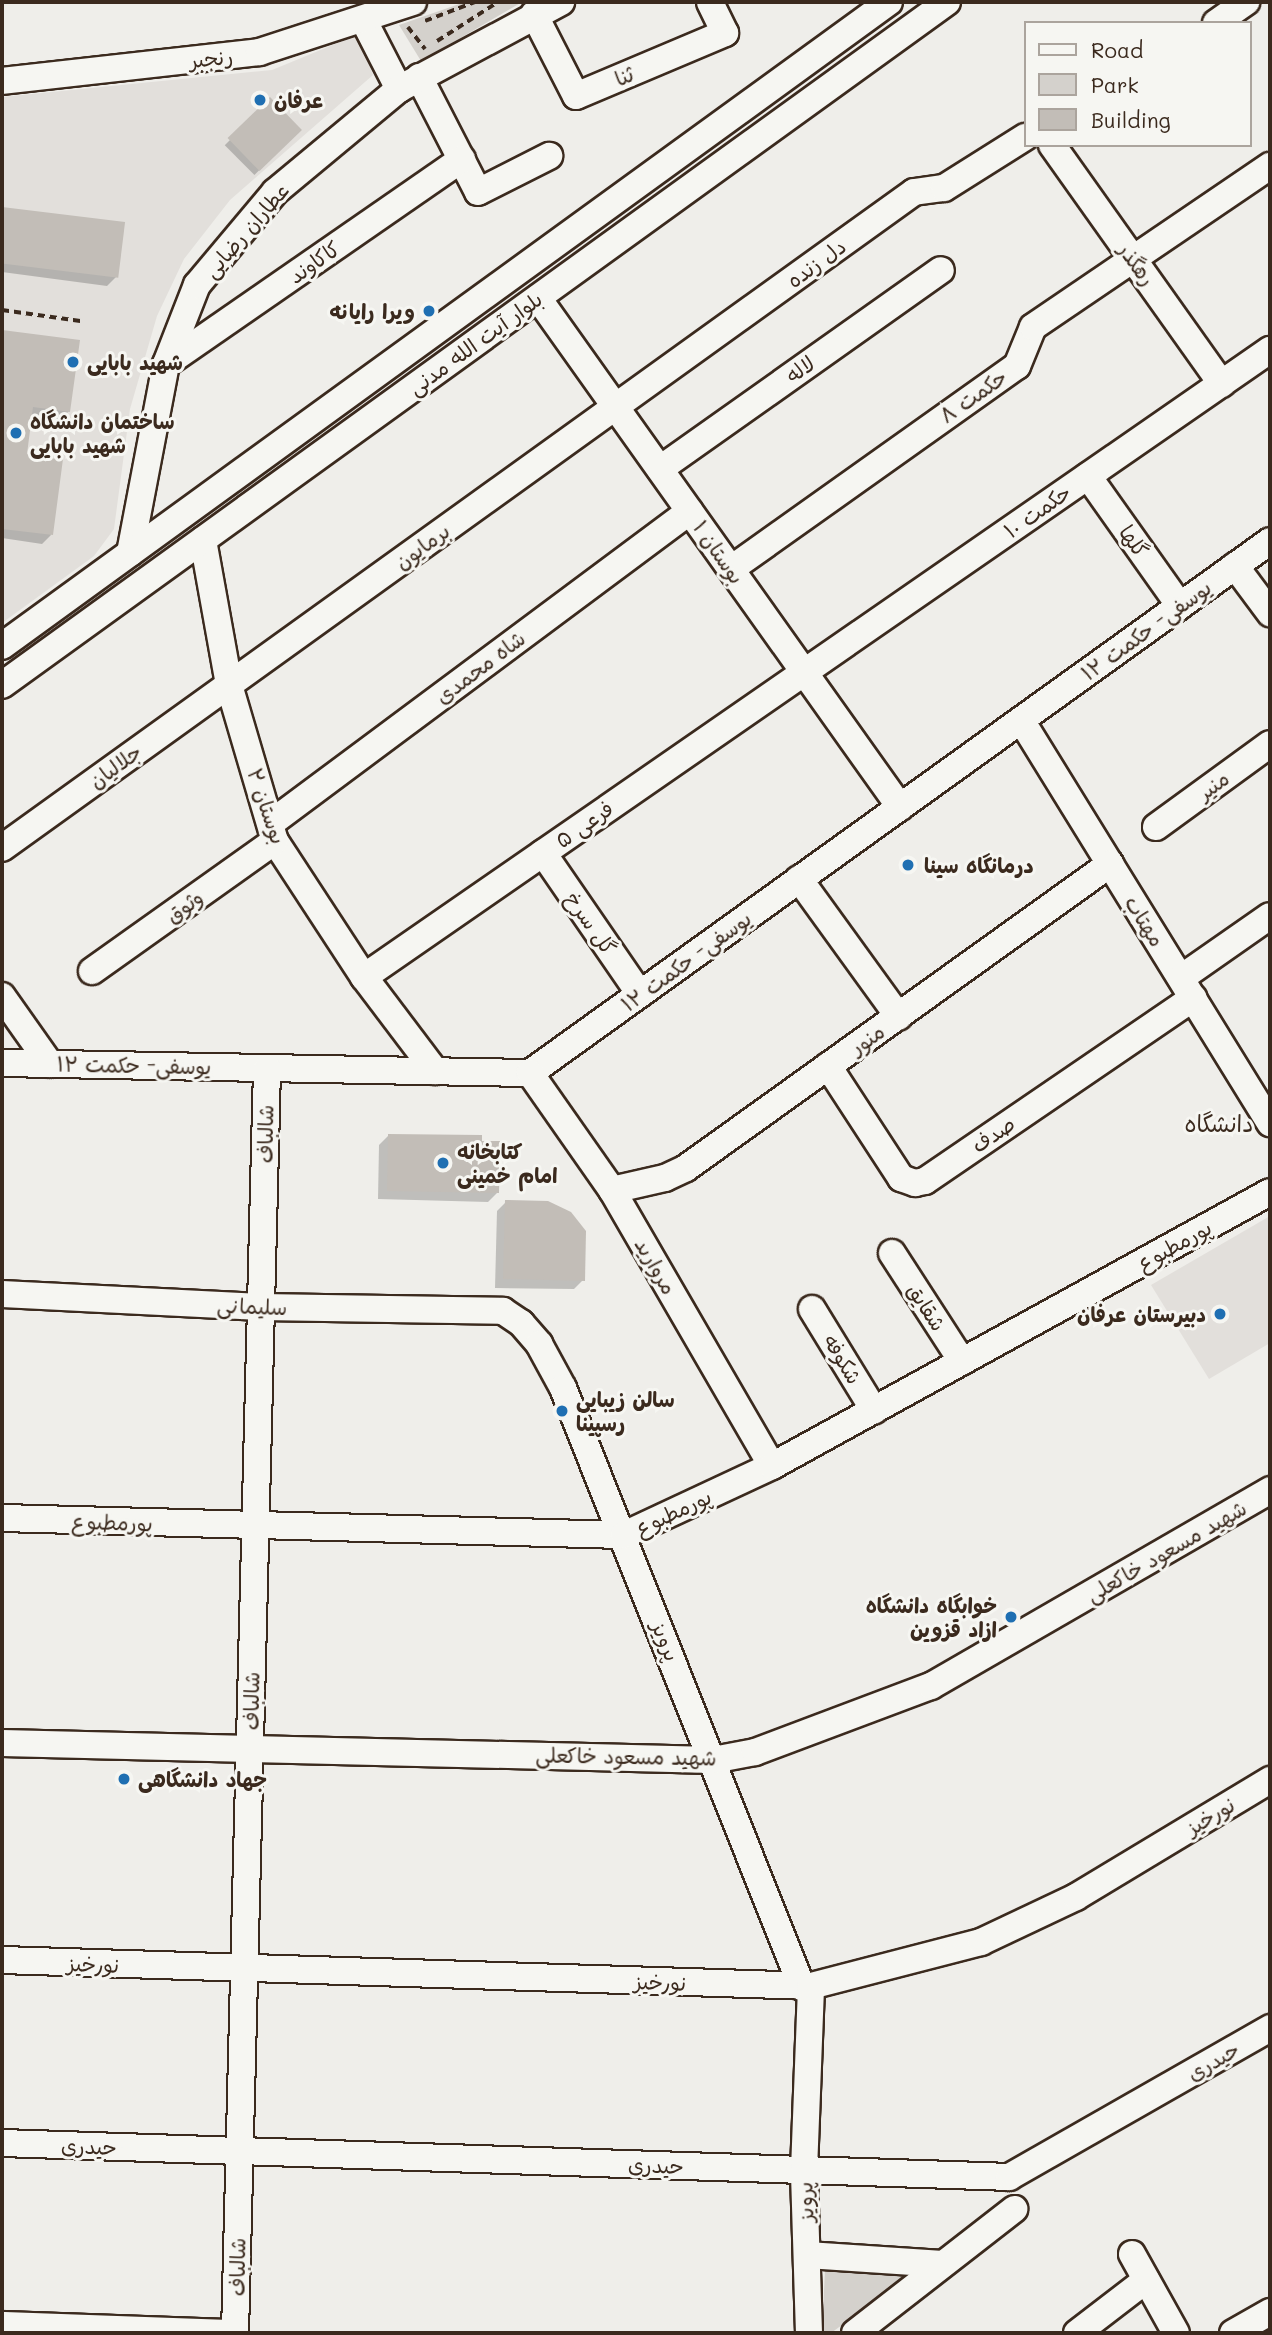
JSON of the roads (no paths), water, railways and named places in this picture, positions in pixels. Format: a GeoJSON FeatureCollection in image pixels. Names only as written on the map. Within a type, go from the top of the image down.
{"type":"FeatureCollection","features":[{"type":"Feature","properties":{"kind":"street","name":"رنجبر"},"geometry":{"type":"LineString","coordinates":[[2,81],[260,52],[413,2]]}},
{"type":"Feature","properties":{"kind":"street","name":"عطاران رضایی"},"geometry":{"type":"LineString","coordinates":[[130,553],[166,364],[198,285],[275,192],[409,83],[534,14],[561,2]]}},
{"type":"Feature","properties":{"kind":"street","name":"ثنا"},"geometry":{"type":"LineString","coordinates":[[534,14],[576,96],[725,33],[710,2]]}},
{"type":"Feature","properties":{"kind":"street","name":"بلوار آیت الله مدنی"},"geometry":{"type":"LineString","coordinates":[[2,646],[890,2]]}},
{"type":"Feature","properties":{"kind":"street","name":"بلوار آیت الله مدنی"},"geometry":{"type":"LineString","coordinates":[[2,685],[947,2]]}},
{"type":"Feature","properties":{"kind":"street"},"geometry":{"type":"LineString","coordinates":[[1219,21],[1246,2]]}},
{"type":"Feature","properties":{"kind":"street"},"geometry":{"type":"LineString","coordinates":[[363,19],[461,159],[478,192],[549,156]]}},
{"type":"Feature","properties":{"kind":"street","name":"دل زنده"},"geometry":{"type":"LineString","coordinates":[[616,408],[914,192],[944,188],[1024,138]]}},
{"type":"Feature","properties":{"kind":"street","name":"رهگذر"},"geometry":{"type":"LineString","coordinates":[[1053,147],[1222,384]]}},
{"type":"Feature","properties":{"kind":"street","name":"کاکاوند"},"geometry":{"type":"LineString","coordinates":[[166,364],[461,159]]}},
{"type":"Feature","properties":{"kind":"street","name":"حکمت ۸"},"geometry":{"type":"LineString","coordinates":[[731,569],[1017,366],[1033,327],[1131,257],[1270,166]]}},
{"type":"Feature","properties":{"kind":"street","name":"لاله"},"geometry":{"type":"LineString","coordinates":[[660,469],[941,270]]}},
{"type":"Feature","properties":{"kind":"street","name":"بوستان ۱"},"geometry":{"type":"LineString","coordinates":[[538,298],[900,807]]}},
{"type":"Feature","properties":{"kind":"street","name":"حکمت ۱۰"},"geometry":{"type":"LineString","coordinates":[[804,672],[1270,350]]}},
{"type":"Feature","properties":{"kind":"street"},"geometry":{"type":"LineString","coordinates":[[359,387],[377,414]]}},
{"type":"Feature","properties":{"kind":"street","name":"برمایون"},"geometry":{"type":"LineString","coordinates":[[229,685],[616,408]]}},
{"type":"Feature","properties":{"kind":"street","name":"گلها"},"geometry":{"type":"LineString","coordinates":[[1088,476],[1180,606]]}},
{"type":"Feature","properties":{"kind":"street"},"geometry":{"type":"LineString","coordinates":[[144,481],[158,514],[184,514]]}},
{"type":"Feature","properties":{"kind":"street","name":"شاه محمدی"},"geometry":{"type":"LineString","coordinates":[[273,832],[690,511]]}},
{"type":"Feature","properties":{"kind":"street","name":"بوستان ۲"},"geometry":{"type":"LineString","coordinates":[[203,540],[208,584],[229,685],[273,832],[364,977],[435,1071]]}},
{"type":"Feature","properties":{"kind":"street","name":"یوسفی- حکمت ۱۲"},"geometry":{"type":"LineString","coordinates":[[2,1063],[530,1073],[1270,541]]}},
{"type":"Feature","properties":{"kind":"street"},"geometry":{"type":"LineString","coordinates":[[166,566],[208,584]]}},
{"type":"Feature","properties":{"kind":"street"},"geometry":{"type":"LineString","coordinates":[[1236,566],[1270,613]]}},
{"type":"Feature","properties":{"kind":"street","name":"فرعی ۵"},"geometry":{"type":"LineString","coordinates":[[364,977],[804,672]]}},
{"type":"Feature","properties":{"kind":"street","name":"جلالیان"},"geometry":{"type":"LineString","coordinates":[[2,848],[229,685]]}},
{"type":"Feature","properties":{"kind":"street","name":"مهتاب"},"geometry":{"type":"LineString","coordinates":[[1021,720],[1270,1122]]}},
{"type":"Feature","properties":{"kind":"street","name":"منیر"},"geometry":{"type":"LineString","coordinates":[[1156,827],[1270,744]]}},
{"type":"Feature","properties":{"kind":"street","name":"وثوق"},"geometry":{"type":"LineString","coordinates":[[92,971],[273,832]]}},
{"type":"Feature","properties":{"kind":"street","name":"گل سرخ"},"geometry":{"type":"LineString","coordinates":[[543,853],[640,994]]}},
{"type":"Feature","properties":{"kind":"street","name":"منور"},"geometry":{"type":"LineString","coordinates":[[612,1190],[665,1178],[686,1168],[1110,864]]}},
{"type":"Feature","properties":{"kind":"street"},"geometry":{"type":"LineString","coordinates":[[799,879],[899,1017]]}},
{"type":"Feature","properties":{"kind":"street"},"geometry":{"type":"LineString","coordinates":[[1187,988],[1270,916]]}},
{"type":"Feature","properties":{"kind":"street","name":"صدف"},"geometry":{"type":"LineString","coordinates":[[828,1066],[901,1178],[915,1183],[925,1181],[1187,988]]}},
{"type":"Feature","properties":{"kind":"street"},"geometry":{"type":"LineString","coordinates":[[2,996],[50,1064]]}},
{"type":"Feature","properties":{"kind":"street","name":"شالباف"},"geometry":{"type":"LineString","coordinates":[[235,2333],[267,1068]]}},
{"type":"Feature","properties":{"kind":"street","name":"مروارید"},"geometry":{"type":"LineString","coordinates":[[530,1073],[612,1190],[772,1466]]}},
{"type":"Feature","properties":{"kind":"street","name":"پورمطبوع"},"geometry":{"type":"LineString","coordinates":[[2,1518],[624,1535],[772,1466],[1270,1192]]}},
{"type":"Feature","properties":{"kind":"street","name":"شقایق"},"geometry":{"type":"LineString","coordinates":[[892,1254],[962,1361]]}},
{"type":"Feature","properties":{"kind":"street","name":"سلیمانی"},"geometry":{"type":"LineString","coordinates":[[2,1294],[261,1307],[503,1311]]}},
{"type":"Feature","properties":{"kind":"street","name":"شکوفه"},"geometry":{"type":"LineString","coordinates":[[812,1309],[874,1410]]}},
{"type":"Feature","properties":{"kind":"street","name":"پرویز"},"geometry":{"type":"LineString","coordinates":[[503,1311],[539,1344],[563,1388],[806,1987],[804,2170],[809,2333]]}},
{"type":"Feature","properties":{"kind":"street","name":"شهید مسعود خاکعلی"},"geometry":{"type":"LineString","coordinates":[[2,1743],[713,1760],[755,1752],[931,1686],[1270,1490]]}},
{"type":"Feature","properties":{"kind":"street","name":"نورخیز"},"geometry":{"type":"LineString","coordinates":[[2,1960],[806,1987],[981,1942],[1076,1897],[1270,1780]]}},
{"type":"Feature","properties":{"kind":"street","name":"حیدری"},"geometry":{"type":"LineString","coordinates":[[2,2143],[1009,2177],[1270,2028]]}},
{"type":"Feature","properties":{"kind":"street"},"geometry":{"type":"LineString","coordinates":[[855,2333],[1014,2209]]}},
{"type":"Feature","properties":{"kind":"street"},"geometry":{"type":"LineString","coordinates":[[1132,2254],[1176,2333]]}},
{"type":"Feature","properties":{"kind":"street"},"geometry":{"type":"LineString","coordinates":[[807,2255],[943,2264]]}},
{"type":"Feature","properties":{"kind":"street"},"geometry":{"type":"LineString","coordinates":[[1077,2333],[1146,2280]]}},
{"type":"Feature","properties":{"kind":"street"},"geometry":{"type":"LineString","coordinates":[[1233,2333],[1270,2312]]}},
{"type":"Feature","properties":{"kind":"street"},"geometry":{"type":"LineString","coordinates":[[2,2325],[230,2333]]}},
{"type":"Feature","properties":{"kind":"place","name":"عرفان"},"geometry":{"type":"Point","coordinates":[260,100]}},
{"type":"Feature","properties":{"kind":"place","name":"ویرا رایانه"},"geometry":{"type":"Point","coordinates":[429,311]}},
{"type":"Feature","properties":{"kind":"place","name":"شهید بابایی"},"geometry":{"type":"Point","coordinates":[73,362]}},
{"type":"Feature","properties":{"kind":"place","name":"ساختمان دانشگاه شهید بابایی"},"geometry":{"type":"Point","coordinates":[16,433]}},
{"type":"Feature","properties":{"kind":"place","name":"درمانگاه سینا"},"geometry":{"type":"Point","coordinates":[908,865]}},
{"type":"Feature","properties":{"kind":"place","name":"کتابخانه امام خمینی"},"geometry":{"type":"Point","coordinates":[443,1163]}},
{"type":"Feature","properties":{"kind":"place","name":"دبیرستان عرفان"},"geometry":{"type":"Point","coordinates":[1220,1314]}},
{"type":"Feature","properties":{"kind":"place","name":"سالن زیبایی رسپینا"},"geometry":{"type":"Point","coordinates":[562,1411]}},
{"type":"Feature","properties":{"kind":"place","name":"خوابگاه دانشگاه ازاد قزوین"},"geometry":{"type":"Point","coordinates":[1011,1617]}},
{"type":"Feature","properties":{"kind":"place","name":"جهاد دانشگاهی"},"geometry":{"type":"Point","coordinates":[124,1779]}},
{"type":"Feature","properties":{"kind":"district","name":"دانشگاه"},"geometry":{"type":"Point","coordinates":[1219,1123]}}]}
